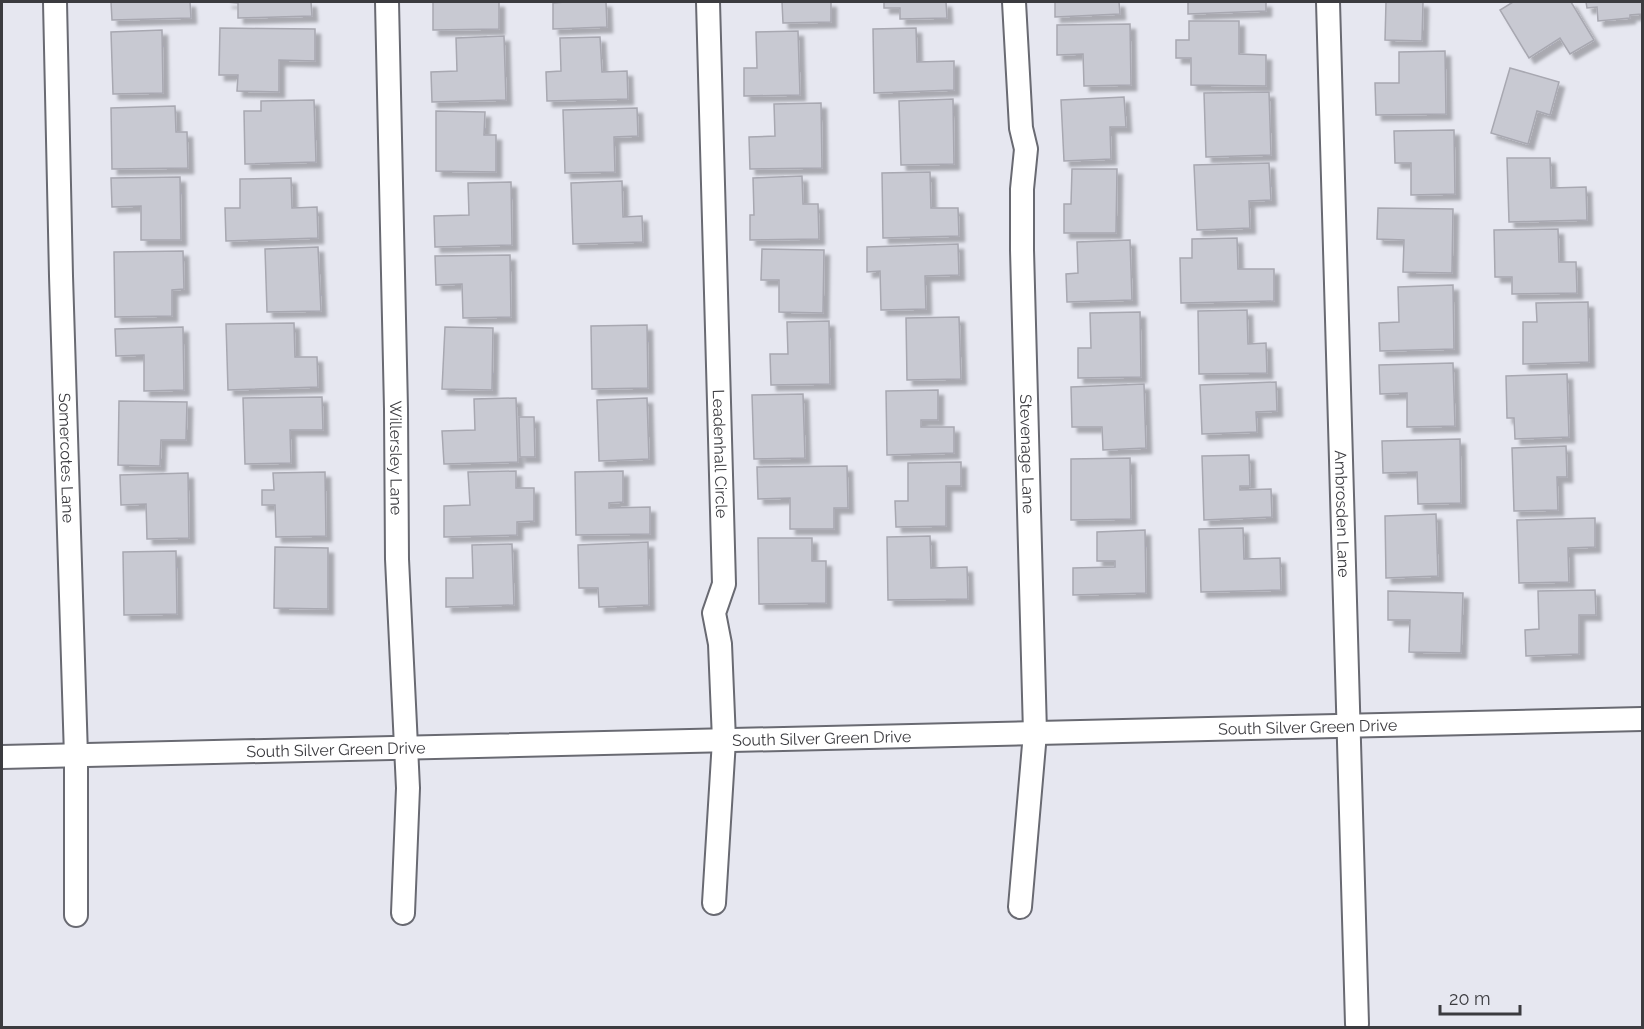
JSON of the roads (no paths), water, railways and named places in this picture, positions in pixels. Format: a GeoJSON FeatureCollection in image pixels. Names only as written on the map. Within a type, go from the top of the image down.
{"type":"FeatureCollection","features":[{"type":"Feature","properties":{"kind":"street","name":"Somercotes Lane"},"geometry":{"type":"LineString","coordinates":[[56,2],[61,276],[76,756],[76,915]]}},
{"type":"Feature","properties":{"kind":"street","name":"Willersley Lane"},"geometry":{"type":"LineString","coordinates":[[387,2],[397,560],[408,788],[403,913]]}},
{"type":"Feature","properties":{"kind":"street","name":"Leadenhall Circle"},"geometry":{"type":"LineString","coordinates":[[708,2],[724,584],[714,613],[720,644],[724,740],[714,903]]}},
{"type":"Feature","properties":{"kind":"street","name":"Stevenage Lane"},"geometry":{"type":"LineString","coordinates":[[1014,2],[1021,128],[1026,149],[1022,189],[1022,250],[1035,733],[1020,906]]}},
{"type":"Feature","properties":{"kind":"street","name":"Ambrosden Lane"},"geometry":{"type":"LineString","coordinates":[[1328,2],[1357,1024]]}},
{"type":"Feature","properties":{"kind":"street","name":"South Silver Green Drive"},"geometry":{"type":"LineString","coordinates":[[2,757],[1642,719]]}}]}
